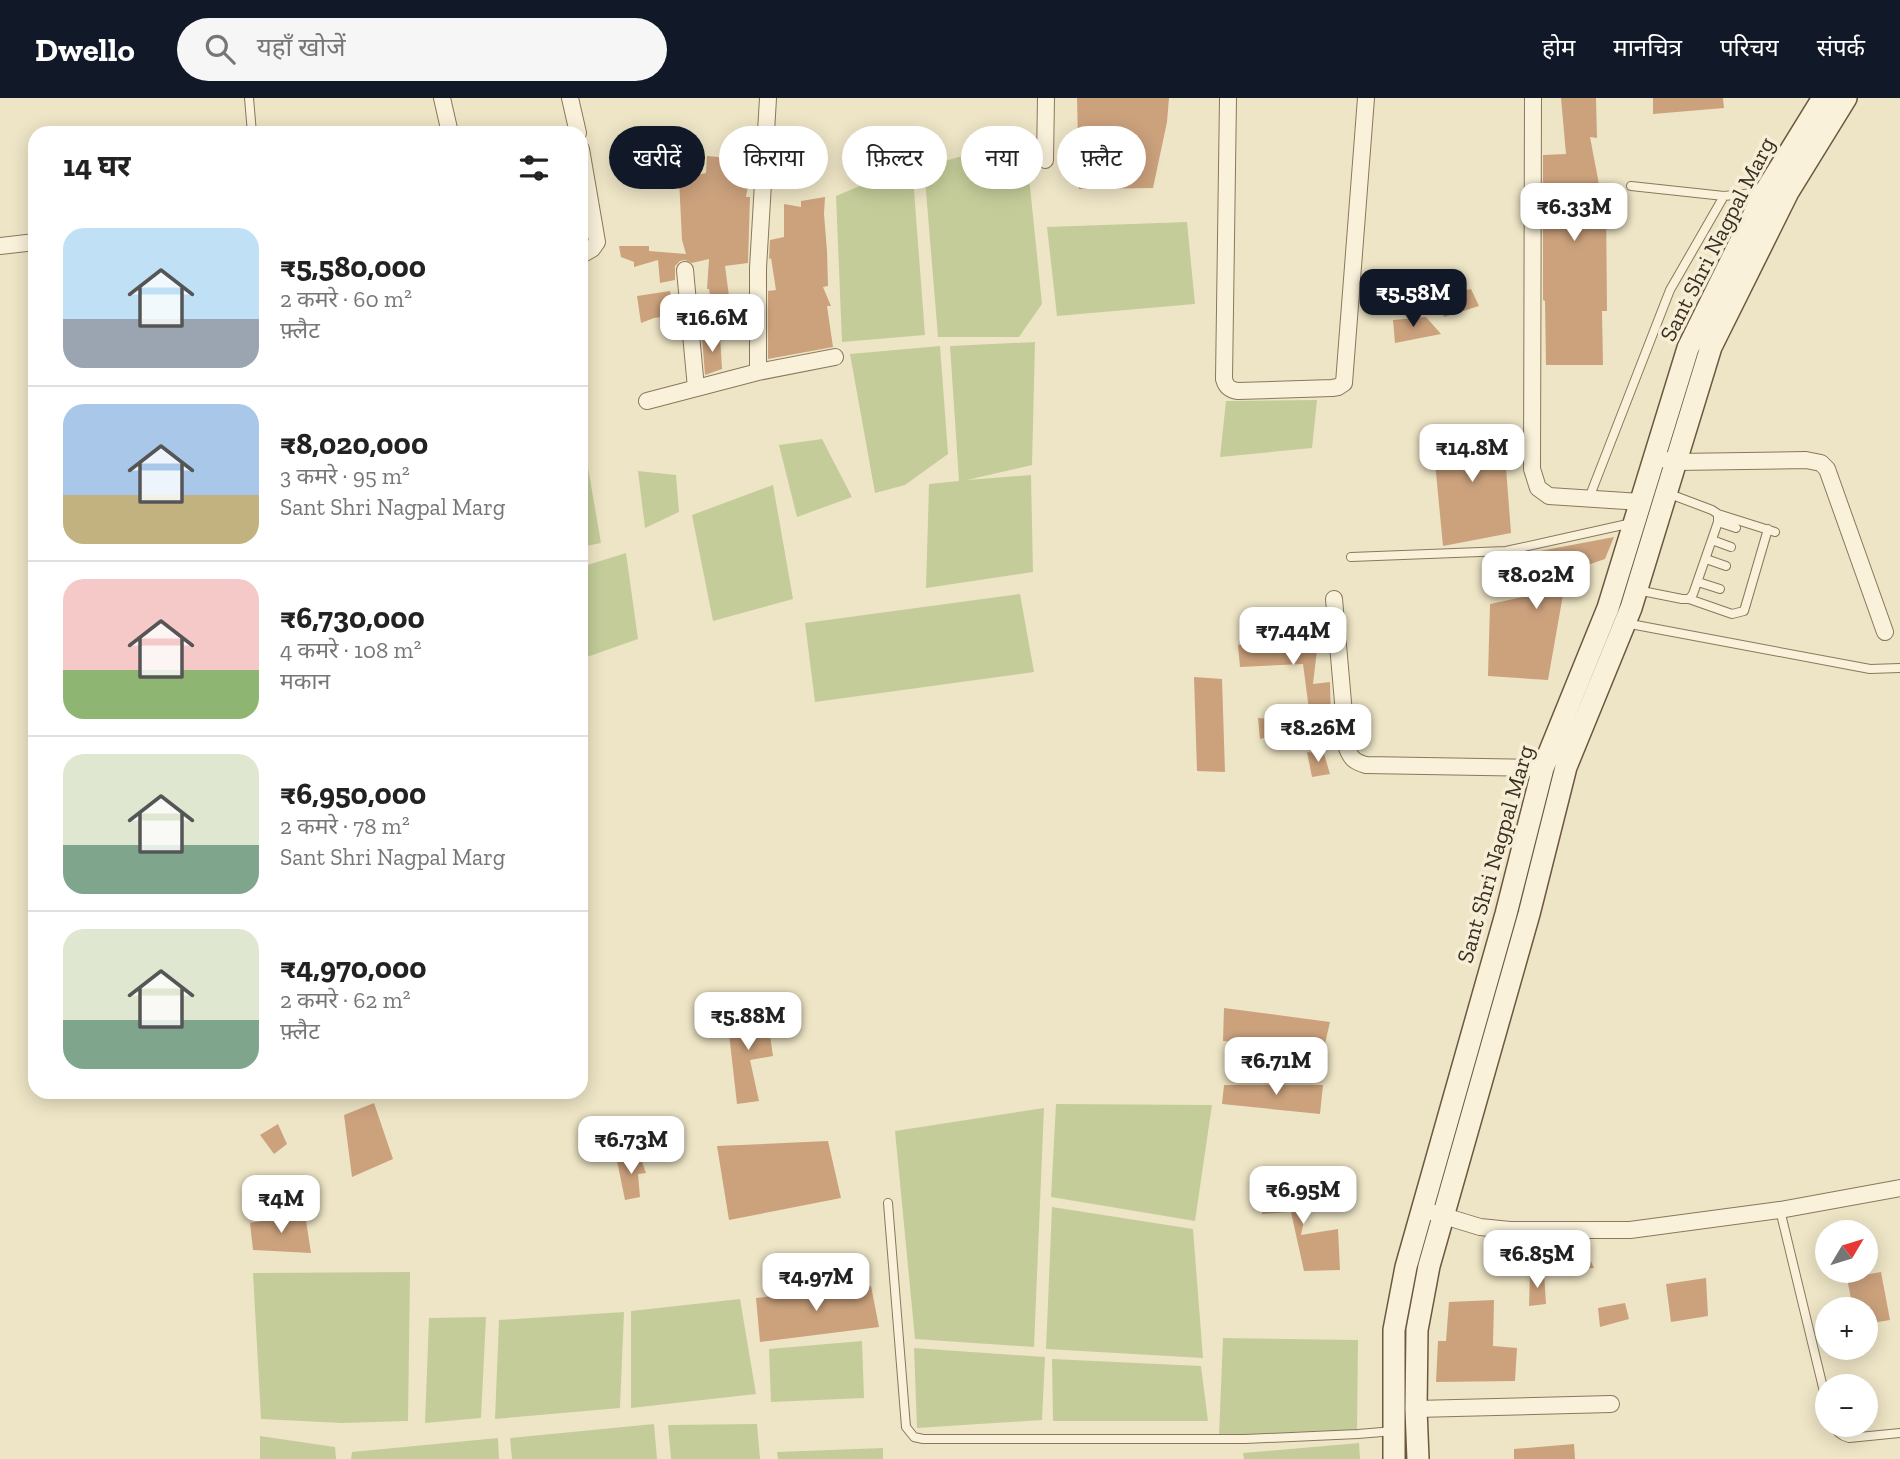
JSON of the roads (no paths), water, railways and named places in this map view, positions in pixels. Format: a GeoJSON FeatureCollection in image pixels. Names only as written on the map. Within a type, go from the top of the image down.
{"type":"FeatureCollection","features":[{"type":"Feature","properties":{"kind":"street"},"geometry":{"type":"LineString","coordinates":[[442,98],[448,126]]}},
{"type":"Feature","properties":{"kind":"street"},"geometry":{"type":"LineString","coordinates":[[570,98],[576,126]]}},
{"type":"Feature","properties":{"kind":"street"},"geometry":{"type":"LineString","coordinates":[[758,372],[758,268],[768,98]]}},
{"type":"Feature","properties":{"kind":"street"},"geometry":{"type":"LineString","coordinates":[[1045,98],[1045,160]]}},
{"type":"Feature","properties":{"kind":"street"},"geometry":{"type":"LineString","coordinates":[[1228,98],[1224,379],[1230,390],[1238,391],[1338,387],[1345,380],[1366,98]]}},
{"type":"Feature","properties":{"kind":"street"},"geometry":{"type":"LineString","coordinates":[[1533,98],[1532,469],[1538,488],[1549,496],[1641,502]]}},
{"type":"Feature","properties":{"kind":"street","name":"Sant Shri Nagpal Marg"},"geometry":{"type":"LineString","coordinates":[[1394,1459],[1394,1331],[1406,1266],[1506,914],[1543,768],[1608,608],[1688,348],[1765,192],[1823,98]]}},
{"type":"Feature","properties":{"kind":"street","name":"Sant Shri Nagpal Marg"},"geometry":{"type":"LineString","coordinates":[[1418,1459],[1418,1330],[1429,1266],[1529,914],[1566,768],[1637,590],[1711,347],[1788,192],[1846,98]]}},
{"type":"Feature","properties":{"kind":"street"},"geometry":{"type":"LineString","coordinates":[[588,190],[597,242],[588,251]]}},
{"type":"Feature","properties":{"kind":"street"},"geometry":{"type":"LineString","coordinates":[[0,246],[28,243]]}},
{"type":"Feature","properties":{"kind":"street"},"geometry":{"type":"LineString","coordinates":[[685,270],[696,388]]}},
{"type":"Feature","properties":{"kind":"street"},"geometry":{"type":"LineString","coordinates":[[647,401],[758,372],[835,357]]}},
{"type":"Feature","properties":{"kind":"street"},"geometry":{"type":"LineString","coordinates":[[1654,457],[1676,462],[1806,460],[1821,463],[1827,469],[1885,632]]}},
{"type":"Feature","properties":{"kind":"street"},"geometry":{"type":"LineString","coordinates":[[1334,599],[1347,748],[1351,758],[1366,765],[1543,768]]}},
{"type":"Feature","properties":{"kind":"street"},"geometry":{"type":"LineString","coordinates":[[1422,1208],[1480,1227],[1510,1230],[1630,1230],[1780,1210],[1900,1188]]}},
{"type":"Feature","properties":{"kind":"street"},"geometry":{"type":"LineString","coordinates":[[1416,1409],[1611,1404]]}},
{"type":"Feature","properties":{"kind":"lane"},"geometry":{"type":"LineString","coordinates":[[249,98],[251,126]]}},
{"type":"Feature","properties":{"kind":"lane"},"geometry":{"type":"LineString","coordinates":[[1631,186],[1724,196],[1765,192]]}},
{"type":"Feature","properties":{"kind":"lane"},"geometry":{"type":"LineString","coordinates":[[1589,498],[1670,290],[1724,196]]}},
{"type":"Feature","properties":{"kind":"lane"},"geometry":{"type":"LineString","coordinates":[[1667,493],[1712,510],[1718,518],[1736,528]]}},
{"type":"Feature","properties":{"kind":"lane"},"geometry":{"type":"LineString","coordinates":[[1637,590],[1682,600],[1689,599],[1732,614],[1744,611],[1772,531],[1718,518]]}},
{"type":"Feature","properties":{"kind":"lane"},"geometry":{"type":"LineString","coordinates":[[1689,599],[1698,582],[1718,518]]}},
{"type":"Feature","properties":{"kind":"lane"},"geometry":{"type":"LineString","coordinates":[[1351,557],[1506,551],[1634,523]]}},
{"type":"Feature","properties":{"kind":"lane"},"geometry":{"type":"LineString","coordinates":[[1712,540],[1731,547]]}},
{"type":"Feature","properties":{"kind":"lane"},"geometry":{"type":"LineString","coordinates":[[1706,559],[1726,566]]}},
{"type":"Feature","properties":{"kind":"lane"},"geometry":{"type":"LineString","coordinates":[[1698,582],[1720,589]]}},
{"type":"Feature","properties":{"kind":"lane"},"geometry":{"type":"LineString","coordinates":[[1625,623],[1870,669],[1900,668]]}},
{"type":"Feature","properties":{"kind":"lane"},"geometry":{"type":"LineString","coordinates":[[888,1203],[906,1426],[914,1437],[1245,1439],[1394,1431]]}},
{"type":"Feature","properties":{"kind":"lane"},"geometry":{"type":"LineString","coordinates":[[1780,1210],[1820,1374]]}},
{"type":"Feature","properties":{"kind":"lane"},"geometry":{"type":"LineString","coordinates":[[1878,1435],[1900,1433]]}}]}
